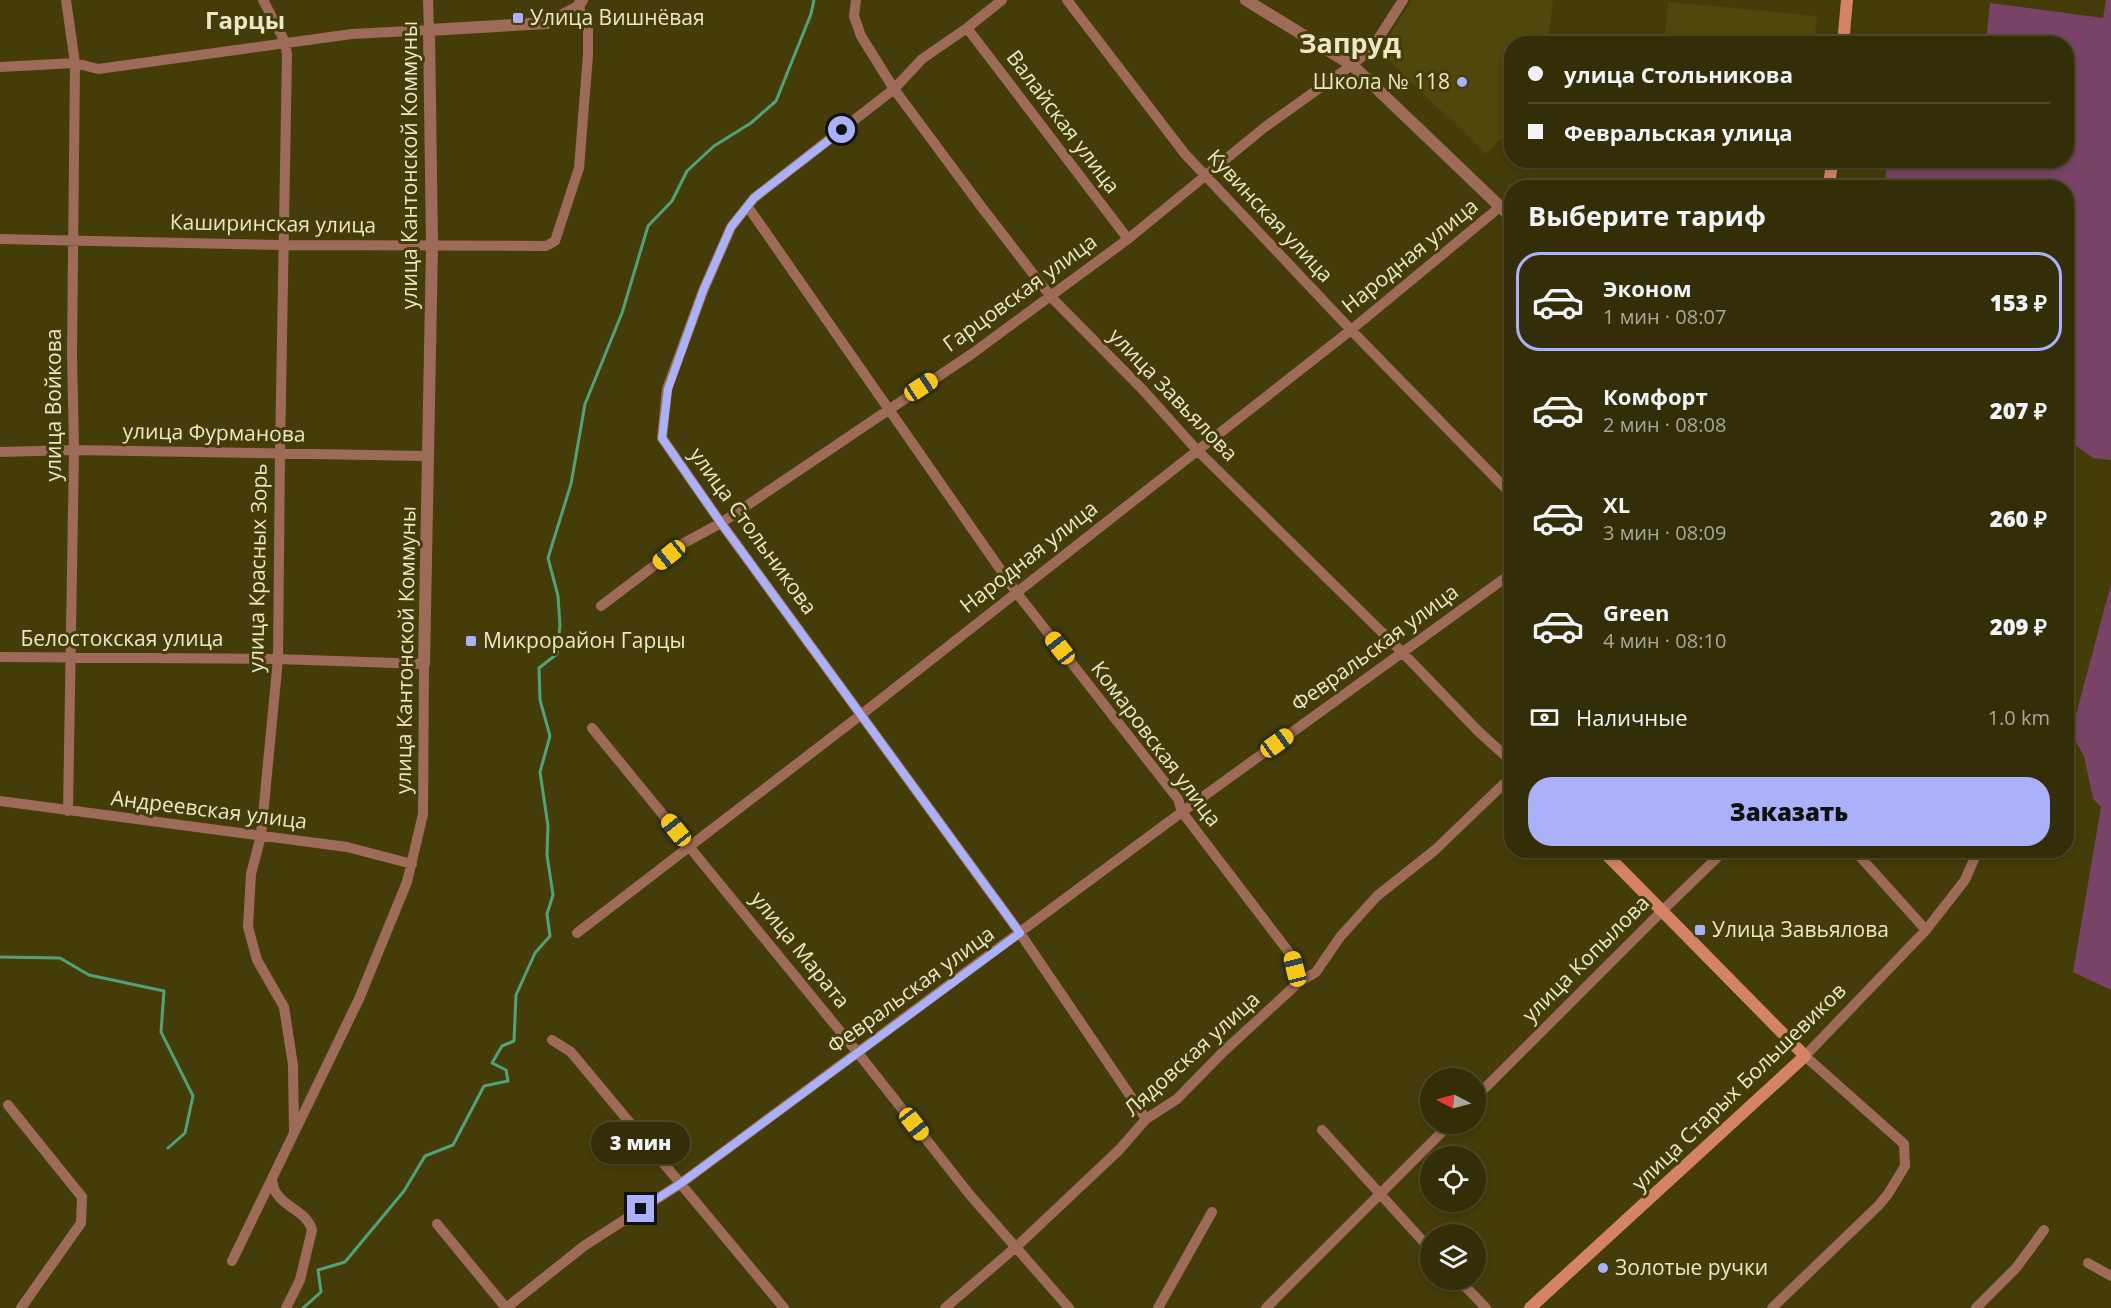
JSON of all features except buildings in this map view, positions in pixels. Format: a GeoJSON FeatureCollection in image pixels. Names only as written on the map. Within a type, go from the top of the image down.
{"type":"FeatureCollection","features":[{"type":"Feature","properties":{"kind":"main road"},"geometry":{"type":"LineString","coordinates":[[1844,36],[1847,0]]}},
{"type":"Feature","properties":{"kind":"main road"},"geometry":{"type":"LineString","coordinates":[[1610,858],[1805,1056]]}},
{"type":"Feature","properties":{"kind":"main road","name":"улица Старых Большевиков"},"geometry":{"type":"LineString","coordinates":[[1530,1308],[1805,1056]]}},
{"type":"Feature","properties":{"kind":"street","name":"улица Войкова"},"geometry":{"type":"LineString","coordinates":[[66,0],[75,63],[74,450],[68,811]]}},
{"type":"Feature","properties":{"kind":"street","name":"улица Красных Зорь"},"geometry":{"type":"LineString","coordinates":[[263,0],[285,42],[287,54],[278,659],[261,836],[251,874],[248,927],[256,960],[284,1007],[293,1065],[294,1131]]}},
{"type":"Feature","properties":{"kind":"street","name":"улица Кантонской Коммуны"},"geometry":{"type":"LineString","coordinates":[[232,1261],[359,999],[407,882],[423,814],[432,246],[428,0]]}},
{"type":"Feature","properties":{"kind":"street","name":"улица Завьялова"},"geometry":{"type":"LineString","coordinates":[[856,0],[854,16],[861,36],[894,89],[980,206],[1051,297],[1143,390],[1196,449],[1504,755]]}},
{"type":"Feature","properties":{"kind":"street","name":"улица Стольникова"},"geometry":{"type":"LineString","coordinates":[[1002,0],[922,59],[894,89],[754,198],[731,227],[703,291],[668,389],[662,438],[721,523],[1020,933],[1146,1119]]}},
{"type":"Feature","properties":{"kind":"street","name":"Кувинская улица"},"geometry":{"type":"LineString","coordinates":[[1067,0],[1185,154],[1351,330],[1504,487]]}},
{"type":"Feature","properties":{"kind":"street"},"geometry":{"type":"LineString","coordinates":[[1246,0],[1352,65],[1504,209]]}},
{"type":"Feature","properties":{"kind":"street","name":"Гарцовская улица"},"geometry":{"type":"LineString","coordinates":[[601,606],[684,543],[721,523],[973,353],[1128,240],[1265,127],[1352,65],[1373,47],[1403,0]]}},
{"type":"Feature","properties":{"kind":"street"},"geometry":{"type":"LineString","coordinates":[[0,67],[75,63],[98,69],[352,34],[547,23],[580,4]]}},
{"type":"Feature","properties":{"kind":"street","name":"Каширинская улица"},"geometry":{"type":"LineString","coordinates":[[0,239],[546,246],[555,241],[579,168],[588,55],[588,24],[580,4]]}},
{"type":"Feature","properties":{"kind":"street","name":"Валайская улица"},"geometry":{"type":"LineString","coordinates":[[967,28],[1128,240]]}},
{"type":"Feature","properties":{"kind":"street","name":"Народная улица"},"geometry":{"type":"LineString","coordinates":[[577,933],[862,714],[1196,449],[1351,330],[1501,206]]}},
{"type":"Feature","properties":{"kind":"street","name":"Комаровская улица"},"geometry":{"type":"LineString","coordinates":[[748,207],[1016,592],[1178,799],[1182,812],[1291,954],[1298,983]]}},
{"type":"Feature","properties":{"kind":"street","name":"улица Фурманова"},"geometry":{"type":"LineString","coordinates":[[0,452],[74,450],[428,456]]}},
{"type":"Feature","properties":{"kind":"street","name":"Февральская улица"},"geometry":{"type":"LineString","coordinates":[[506,1308],[584,1246],[680,1184],[1182,812],[1504,579]]}},
{"type":"Feature","properties":{"kind":"street","name":"Белостокская улица"},"geometry":{"type":"LineString","coordinates":[[0,657],[278,659],[424,664]]}},
{"type":"Feature","properties":{"kind":"street","name":"улица Марата"},"geometry":{"type":"LineString","coordinates":[[592,728],[858,1053],[970,1195],[1069,1308]]}},
{"type":"Feature","properties":{"kind":"street","name":"Лядовская улица"},"geometry":{"type":"LineString","coordinates":[[945,1308],[1016,1247],[1119,1150],[1146,1119],[1177,1099],[1222,1053],[1298,983],[1316,972],[1340,937],[1377,896],[1435,850],[1504,784]]}},
{"type":"Feature","properties":{"kind":"street","name":"Андреевская улица"},"geometry":{"type":"LineString","coordinates":[[0,801],[347,847],[412,864]]}},
{"type":"Feature","properties":{"kind":"street","name":"улица Копылова"},"geometry":{"type":"LineString","coordinates":[[1486,1087],[1717,858]]}},
{"type":"Feature","properties":{"kind":"street"},"geometry":{"type":"LineString","coordinates":[[1861,858],[1926,930]]}},
{"type":"Feature","properties":{"kind":"street","name":"улица Старых Большевиков"},"geometry":{"type":"LineString","coordinates":[[1805,1056],[1926,930],[1965,880],[1975,858]]}},
{"type":"Feature","properties":{"kind":"street"},"geometry":{"type":"LineString","coordinates":[[552,1040],[571,1052],[784,1308]]}},
{"type":"Feature","properties":{"kind":"street"},"geometry":{"type":"LineString","coordinates":[[1772,1308],[1888,1194],[1905,1166],[1904,1144],[1805,1056]]}},
{"type":"Feature","properties":{"kind":"street"},"geometry":{"type":"LineString","coordinates":[[8,1105],[82,1197],[81,1222],[21,1308]]}},
{"type":"Feature","properties":{"kind":"street"},"geometry":{"type":"LineString","coordinates":[[1322,1130],[1420,1238]]}},
{"type":"Feature","properties":{"kind":"street"},"geometry":{"type":"LineString","coordinates":[[1266,1308],[1440,1134]]}},
{"type":"Feature","properties":{"kind":"street"},"geometry":{"type":"LineString","coordinates":[[272,1180],[277,1195],[303,1216],[312,1230],[300,1280],[286,1308]]}},
{"type":"Feature","properties":{"kind":"street"},"geometry":{"type":"LineString","coordinates":[[1158,1308],[1212,1212]]}},
{"type":"Feature","properties":{"kind":"street"},"geometry":{"type":"LineString","coordinates":[[437,1224],[506,1308]]}},
{"type":"Feature","properties":{"kind":"street"},"geometry":{"type":"LineString","coordinates":[[1976,1308],[2016,1269],[2044,1230]]}},
{"type":"Feature","properties":{"kind":"street"},"geometry":{"type":"LineString","coordinates":[[2088,1263],[2111,1276]]}},
{"type":"Feature","properties":{"kind":"street"},"geometry":{"type":"LineString","coordinates":[[1469,1290],[1486,1308]]}},
{"type":"Feature","properties":{"kind":"shaded area","name":"Школа № 118"},"geometry":{"type":"Polygon","coordinates":[[[1412,0],[1553,0],[1549,36],[1504,36],[1504,135],[1486,154],[1379,51],[1412,0]]]}},
{"type":"Feature","properties":{"kind":"shaded area"},"geometry":{"type":"Polygon","coordinates":[[[2106,0],[2111,0],[2111,460],[2093,458],[2074,444],[2074,180],[1886,180],[1886,168],[2074,168],[2074,36],[1987,36],[1990,3],[2103,18],[2106,0]]]}},
{"type":"Feature","properties":{"kind":"shaded area"},"geometry":{"type":"Polygon","coordinates":[[[1668,2],[1817,16],[1815,36],[1665,35],[1668,2]]]}},
{"type":"Feature","properties":{"kind":"shaded area"},"geometry":{"type":"Polygon","coordinates":[[[2111,584],[2111,990],[2073,972],[2101,807],[2093,799],[2084,756],[2074,738],[2074,722],[2111,584]]]}},
{"type":"Feature","properties":{"kind":"waterway"},"geometry":{"type":"LineString","coordinates":[[303,1308],[321,1292],[318,1270],[345,1262],[404,1191],[425,1156],[453,1145],[484,1086],[508,1081],[506,1070],[492,1063],[502,1046],[514,1041],[516,995],[535,953],[550,936],[547,914],[553,895],[547,855],[548,826],[540,772],[550,736],[540,700],[539,668],[557,654],[560,625],[558,596],[548,558],[571,484],[585,404],[622,313],[648,226],[672,201],[687,171],[714,146],[751,123],[776,101],[811,14],[814,0]]}},
{"type":"Feature","properties":{"kind":"waterway"},"geometry":{"type":"LineString","coordinates":[[0,957],[60,958],[89,975],[164,991],[161,1032],[193,1096],[185,1133],[168,1148]]}},
{"type":"Feature","properties":{"kind":"place","name":"Улица Вишнёвая"},"geometry":{"type":"Point","coordinates":[518,18]}},
{"type":"Feature","properties":{"kind":"place","name":"Школа № 118"},"geometry":{"type":"Point","coordinates":[1462,82]}},
{"type":"Feature","properties":{"kind":"place","name":"Микрорайон Гарцы"},"geometry":{"type":"Point","coordinates":[471,641]}},
{"type":"Feature","properties":{"kind":"place","name":"Улица Завьялова"},"geometry":{"type":"Point","coordinates":[1700,930]}},
{"type":"Feature","properties":{"kind":"place","name":"Золотые ручки"},"geometry":{"type":"Point","coordinates":[1603,1268]}},
{"type":"Feature","properties":{"kind":"district","name":"Гарцы"},"geometry":{"type":"Point","coordinates":[245,21]}},
{"type":"Feature","properties":{"kind":"district","name":"Запруд"},"geometry":{"type":"Point","coordinates":[1350,44]}},
{"type":"Feature","properties":{"kind":"route"},"geometry":{"type":"LineString","coordinates":[[641,1209],[680,1184],[1020,933],[721,523],[662,438],[668,389],[703,291],[731,227],[754,198],[842,130]]}}]}
